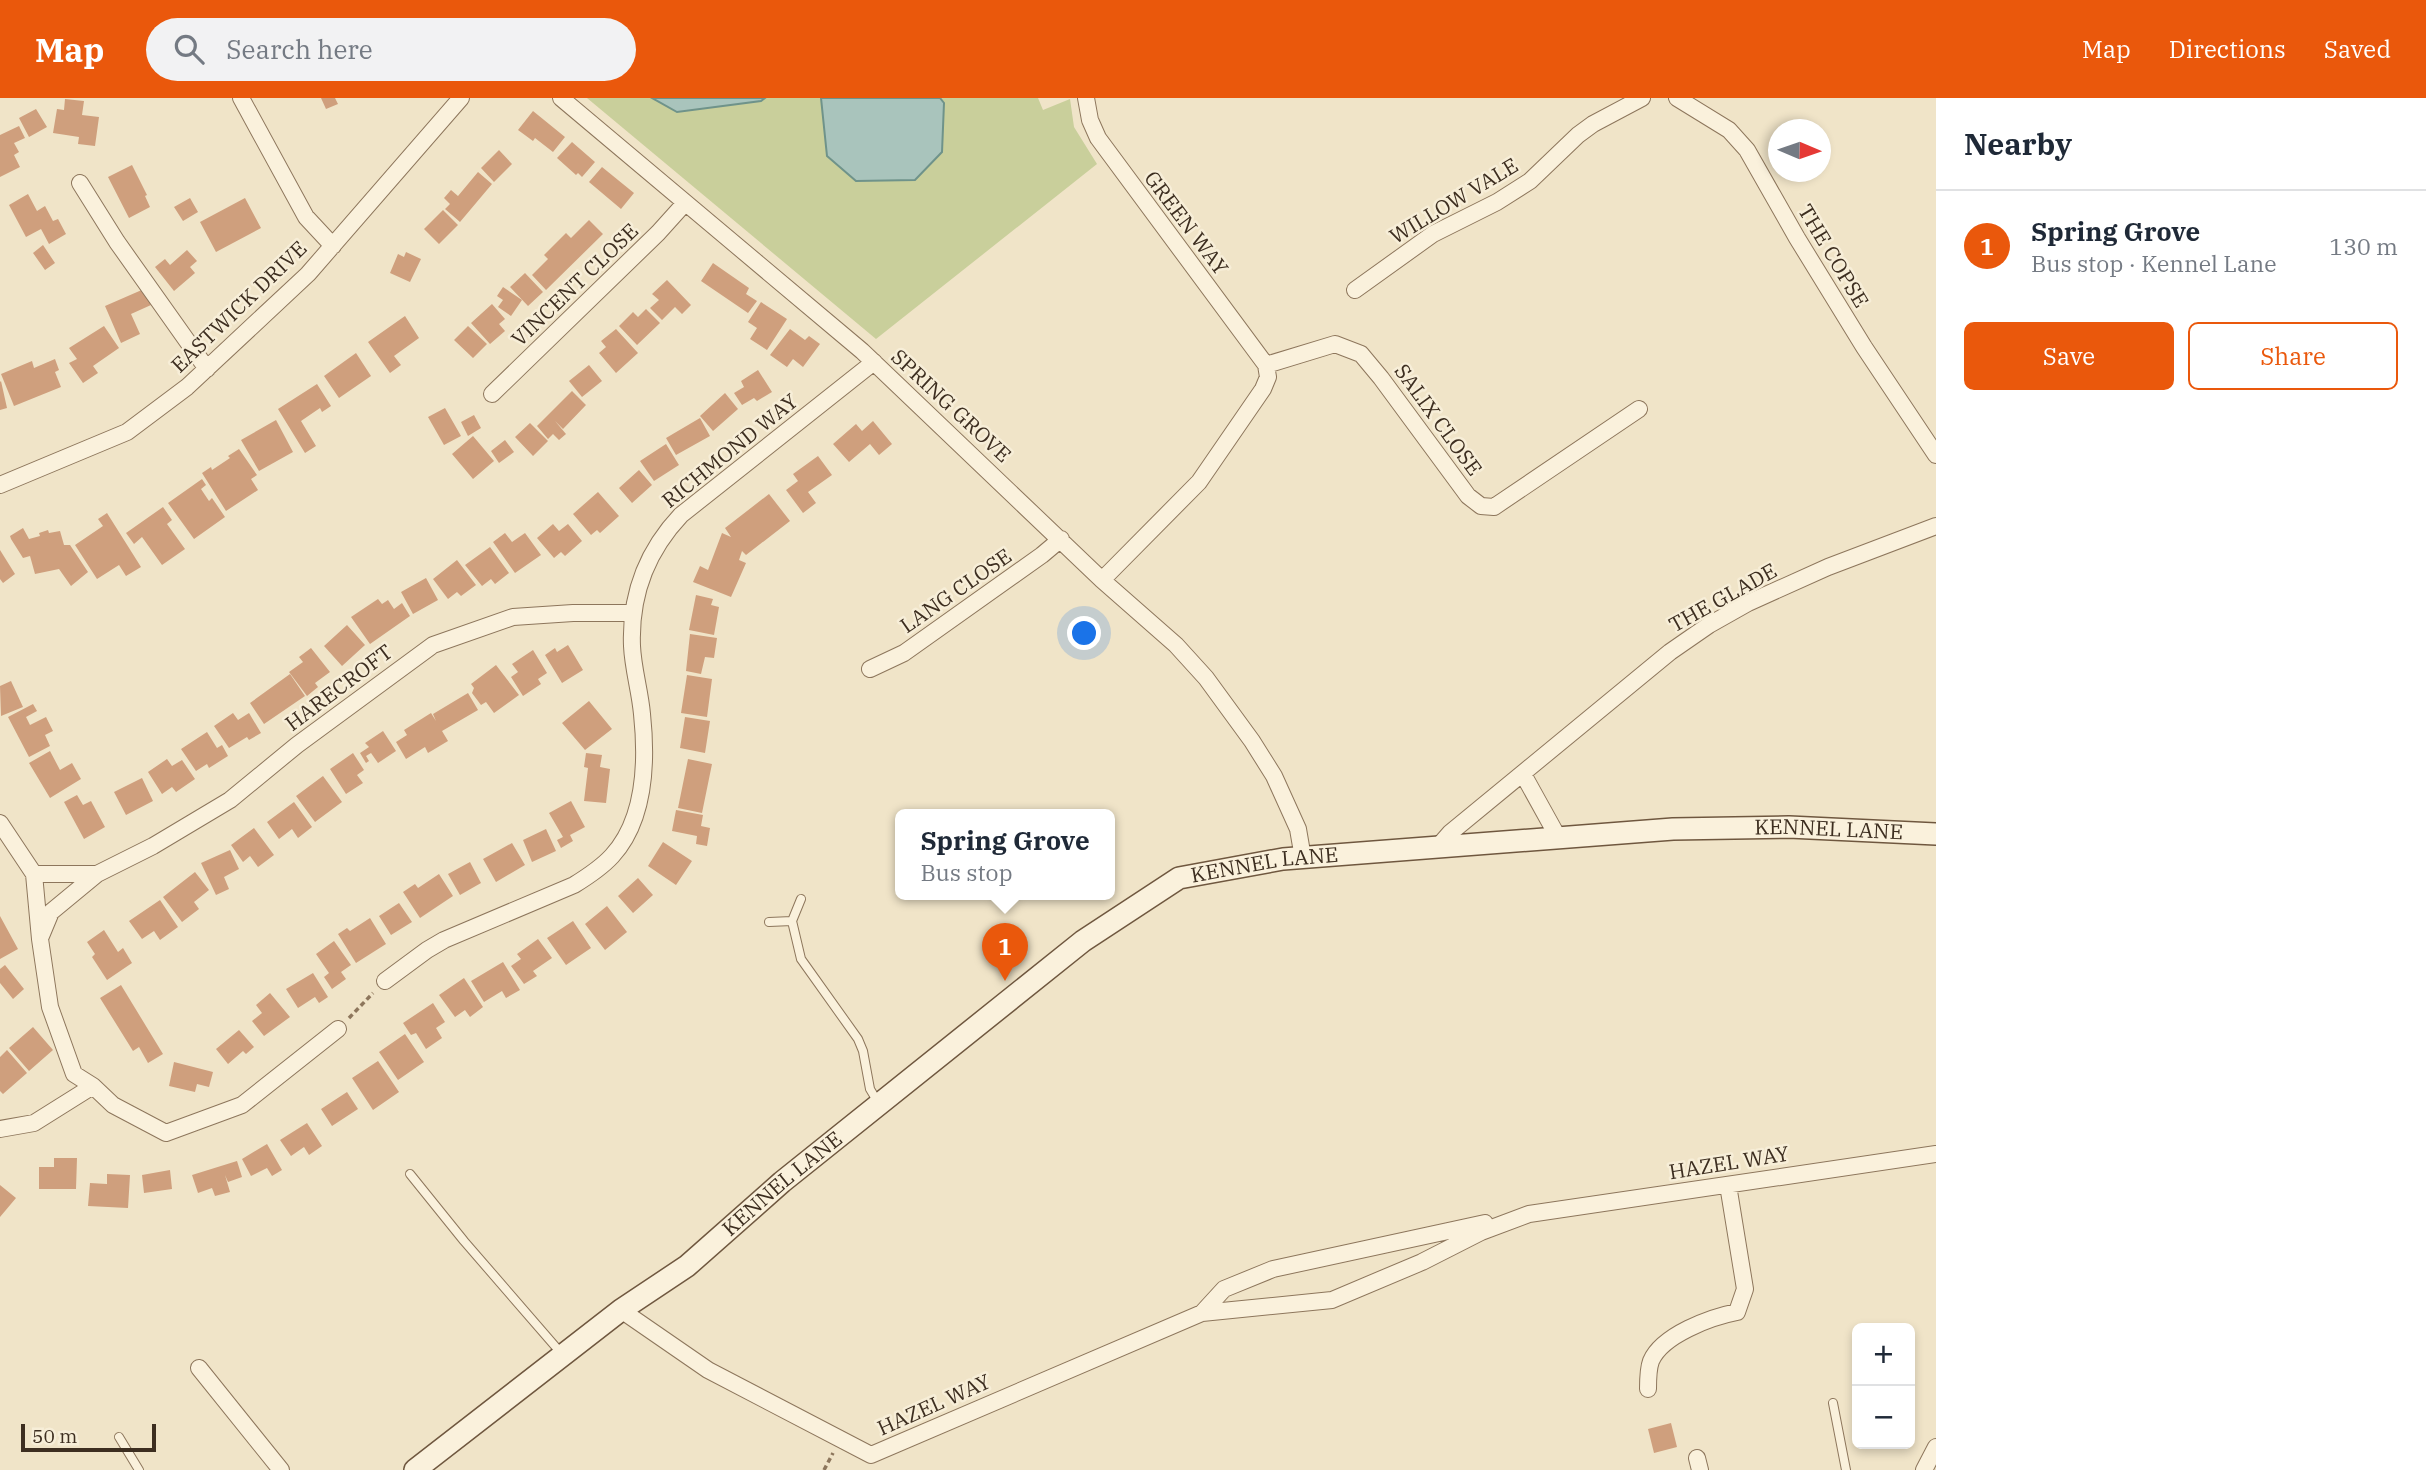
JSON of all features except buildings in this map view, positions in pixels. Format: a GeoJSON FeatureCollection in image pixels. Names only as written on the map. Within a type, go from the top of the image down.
{"type":"FeatureCollection","features":[{"type":"Feature","properties":{"kind":"street"},"geometry":{"type":"LineString","coordinates":[[240,98],[306,217],[333,246]]}},
{"type":"Feature","properties":{"kind":"street","name":"EASTWICK DRIVE"},"geometry":{"type":"LineString","coordinates":[[0,485],[127,432],[187,387],[308,274],[461,98]]}},
{"type":"Feature","properties":{"kind":"street","name":"SPRING GROVE"},"geometry":{"type":"LineString","coordinates":[[561,98],[874,362],[1102,580],[1176,645],[1206,678],[1274,776],[1298,829],[1303,858]]}},
{"type":"Feature","properties":{"kind":"street","name":"GREEN WAY"},"geometry":{"type":"LineString","coordinates":[[1086,98],[1090,120],[1098,138],[1266,365]]}},
{"type":"Feature","properties":{"kind":"street","name":"WILLOW VALE"},"geometry":{"type":"LineString","coordinates":[[1355,290],[1433,234],[1497,202],[1530,181],[1578,135],[1642,98]]}},
{"type":"Feature","properties":{"kind":"street","name":"THE COPSE"},"geometry":{"type":"LineString","coordinates":[[1677,98],[1729,130],[1747,150],[1864,347],[1936,455]]}},
{"type":"Feature","properties":{"kind":"street"},"geometry":{"type":"LineString","coordinates":[[80,183],[117,242],[207,369]]}},
{"type":"Feature","properties":{"kind":"street","name":"VINCENT CLOSE"},"geometry":{"type":"LineString","coordinates":[[492,394],[658,233],[685,203]]}},
{"type":"Feature","properties":{"kind":"street","name":"SALIX CLOSE"},"geometry":{"type":"LineString","coordinates":[[1266,365],[1335,344],[1361,354],[1468,496],[1481,506],[1494,507],[1639,409]]}},
{"type":"Feature","properties":{"kind":"street","name":"RICHMOND WAY"},"geometry":{"type":"LineString","coordinates":[[385,981],[444,940],[574,885],[611,857],[626,836],[642,781],[642,713],[632,646],[634,614],[650,557],[663,535],[681,515],[874,362]]}},
{"type":"Feature","properties":{"kind":"street"},"geometry":{"type":"LineString","coordinates":[[1102,580],[1199,482],[1263,389],[1268,377],[1266,365]]}},
{"type":"Feature","properties":{"kind":"street","name":"THE GLADE"},"geometry":{"type":"LineString","coordinates":[[1436,849],[1450,833],[1670,652],[1709,625],[1748,603],[1828,567],[1936,526]]}},
{"type":"Feature","properties":{"kind":"street","name":"LANG CLOSE"},"geometry":{"type":"LineString","coordinates":[[870,669],[904,653],[1061,539]]}},
{"type":"Feature","properties":{"kind":"street","name":"HARECROFT"},"geometry":{"type":"LineString","coordinates":[[40,939],[51,912],[97,874],[153,846],[230,800],[297,746],[433,645],[513,617],[573,613],[634,614]]}},
{"type":"Feature","properties":{"kind":"street"},"geometry":{"type":"LineString","coordinates":[[1523,774],[1559,839]]}},
{"type":"Feature","properties":{"kind":"street"},"geometry":{"type":"LineString","coordinates":[[0,823],[34,874],[50,1007],[74,1074],[93,1086],[113,1105],[166,1133],[242,1105],[338,1030]]}},
{"type":"Feature","properties":{"kind":"street","name":"KENNEL LANE"},"geometry":{"type":"LineString","coordinates":[[415,1470],[621,1310],[687,1266],[782,1182],[1083,941],[1179,878],[1283,859],[1737,826],[1936,834]]}},
{"type":"Feature","properties":{"kind":"street","name":"HARECROFT"},"geometry":{"type":"LineString","coordinates":[[34,874],[97,874]]}},
{"type":"Feature","properties":{"kind":"street"},"geometry":{"type":"LineString","coordinates":[[0,1129],[34,1123],[93,1086]]}},
{"type":"Feature","properties":{"kind":"street","name":"HAZEL WAY"},"geometry":{"type":"LineString","coordinates":[[1202,1313],[1224,1289],[1273,1269],[1529,1214],[1936,1154]]}},
{"type":"Feature","properties":{"kind":"street"},"geometry":{"type":"LineString","coordinates":[[1648,1390],[1650,1363],[1660,1348],[1715,1316],[1737,1312],[1745,1289],[1728,1185]]}},
{"type":"Feature","properties":{"kind":"street","name":"HAZEL WAY"},"geometry":{"type":"LineString","coordinates":[[621,1310],[708,1370],[871,1455],[1202,1313],[1332,1300],[1422,1262],[1481,1232],[1529,1214]]}},
{"type":"Feature","properties":{"kind":"street"},"geometry":{"type":"LineString","coordinates":[[199,1368],[281,1470]]}},
{"type":"Feature","properties":{"kind":"street"},"geometry":{"type":"LineString","coordinates":[[1924,1470],[1936,1447]]}},
{"type":"Feature","properties":{"kind":"lane"},"geometry":{"type":"LineString","coordinates":[[801,898],[792,921],[801,959],[858,1039],[870,1089],[879,1104]]}},
{"type":"Feature","properties":{"kind":"lane"},"geometry":{"type":"LineString","coordinates":[[769,922],[792,921]]}},
{"type":"Feature","properties":{"kind":"lane"},"geometry":{"type":"LineString","coordinates":[[410,1174],[563,1355]]}},
{"type":"Feature","properties":{"kind":"lane"},"geometry":{"type":"LineString","coordinates":[[1833,1403],[1846,1470]]}},
{"type":"Feature","properties":{"kind":"lane"},"geometry":{"type":"LineString","coordinates":[[119,1437],[139,1470]]}},
{"type":"Feature","properties":{"kind":"path"},"geometry":{"type":"LineString","coordinates":[[338,1030],[385,981]]}},
{"type":"Feature","properties":{"kind":"green space"},"geometry":{"type":"Polygon","coordinates":[[[587,98],[1038,98],[1043,110],[1070,99],[1074,127],[1097,164],[876,339],[587,98]]]}},
{"type":"Feature","properties":{"kind":"water"},"geometry":{"type":"Polygon","coordinates":[[[652,98],[765,98],[761,101],[677,112],[652,98]]]}},
{"type":"Feature","properties":{"kind":"water"},"geometry":{"type":"Polygon","coordinates":[[[821,98],[940,98],[944,103],[942,152],[915,180],[856,181],[827,156],[821,98]]]}},
{"type":"Feature","properties":{"kind":"place","name":"Spring Grove"},"geometry":{"type":"Point","coordinates":[1005,981]}}]}
